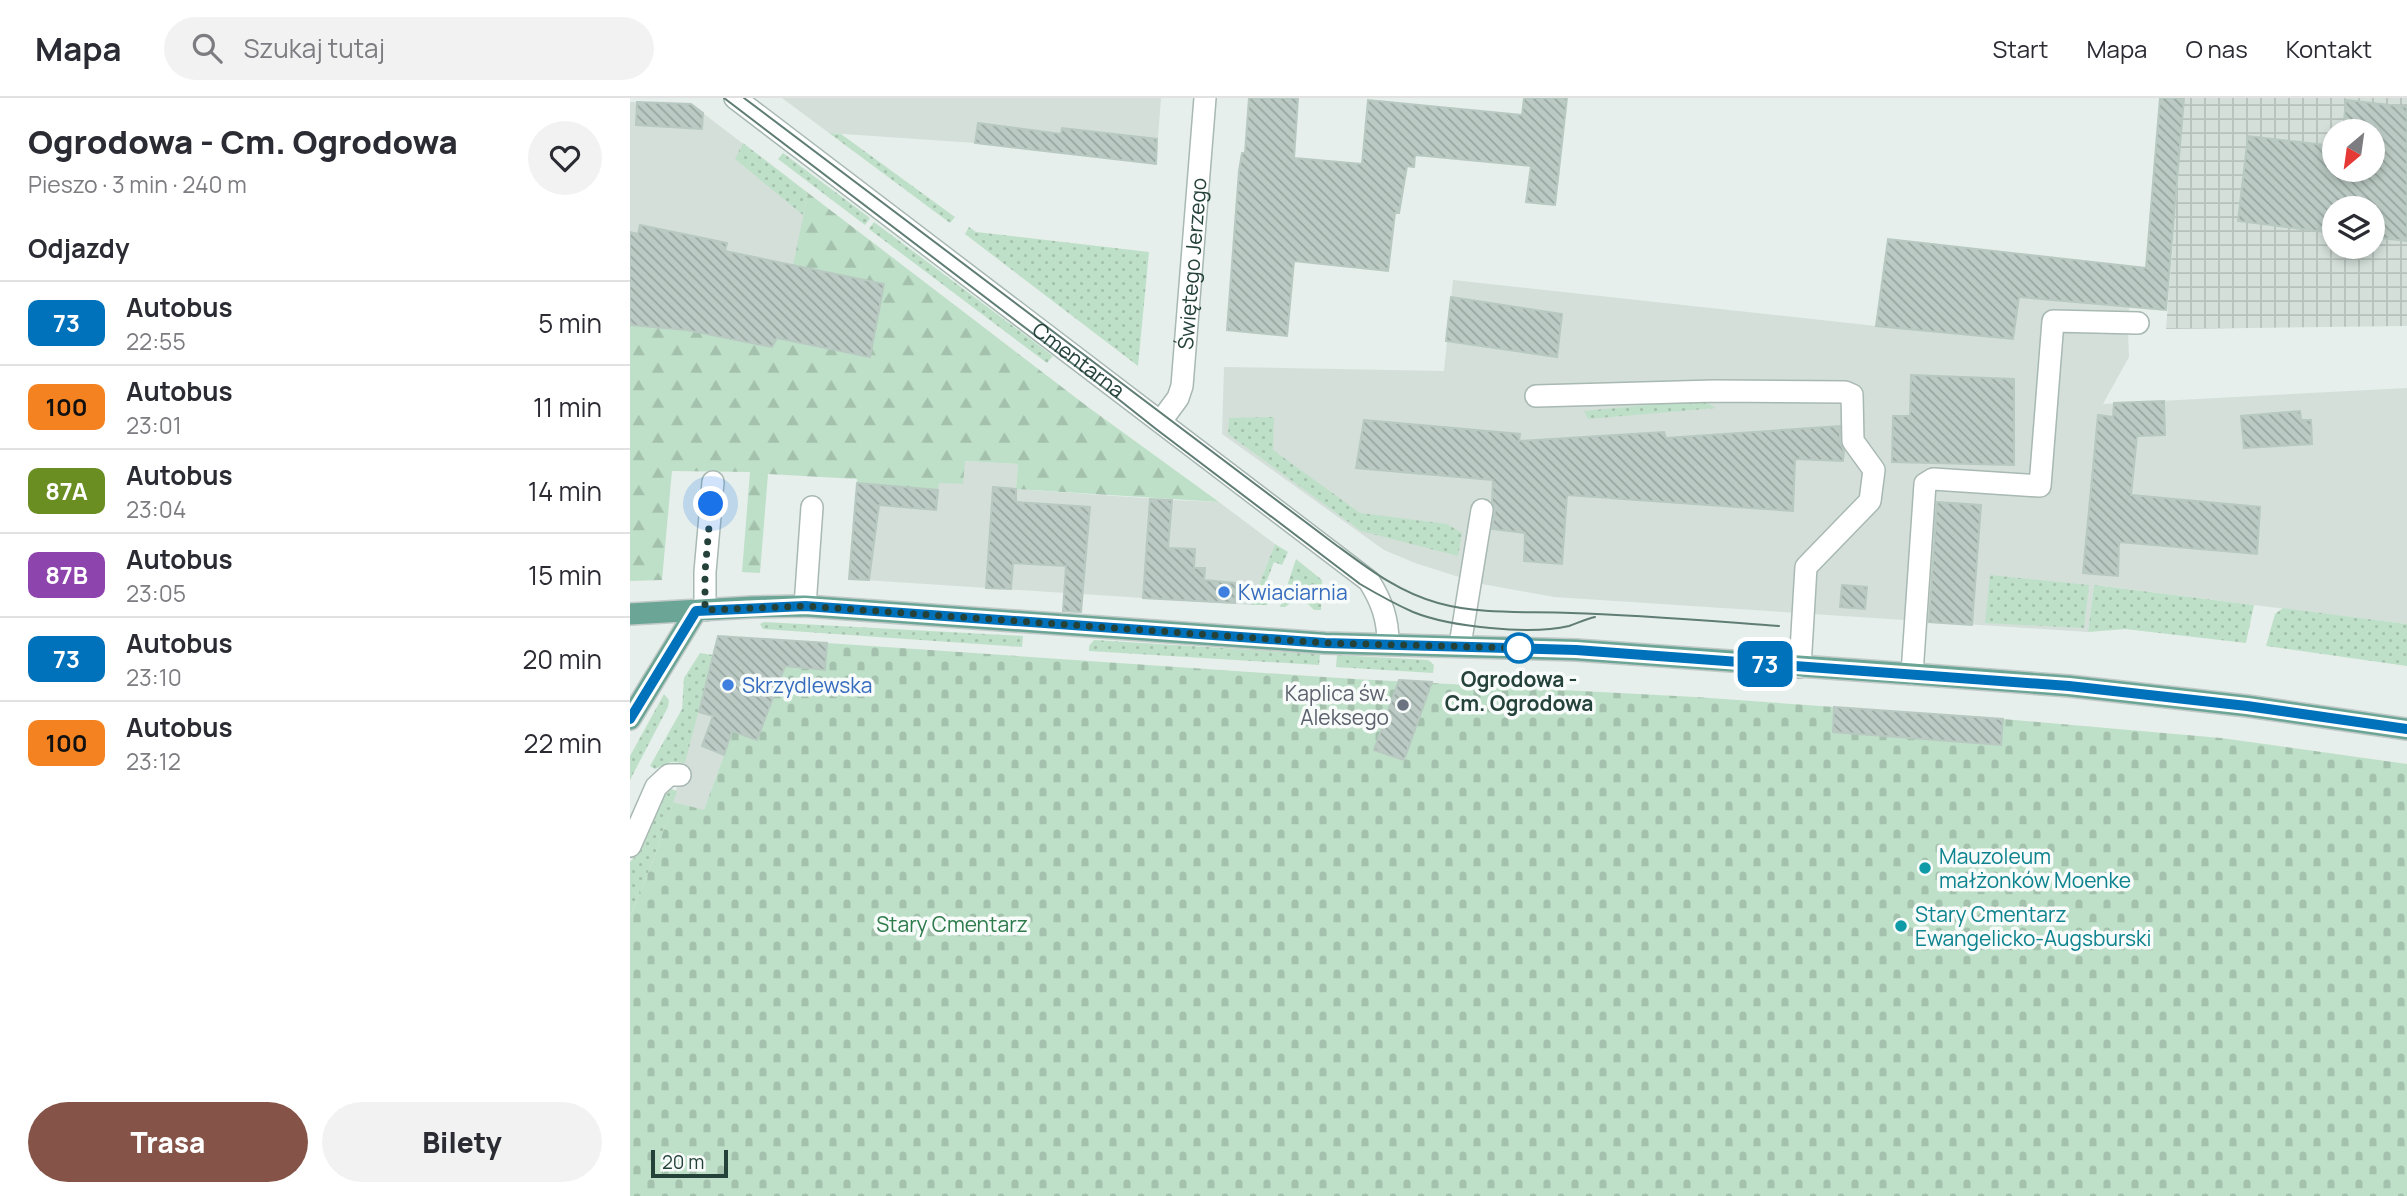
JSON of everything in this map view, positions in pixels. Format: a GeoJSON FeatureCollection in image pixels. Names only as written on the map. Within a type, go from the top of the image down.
{"type":"FeatureCollection","features":[{"type":"Feature","properties":{"kind":"main road"},"geometry":{"type":"LineString","coordinates":[[634,619],[700,610],[805,606],[1325,643],[1576,650],[2069,686],[2233,704],[2407,729]]}},
{"type":"Feature","properties":{"kind":"main road"},"geometry":{"type":"LineString","coordinates":[[630,719],[700,610]]}},
{"type":"Feature","properties":{"kind":"street","name":"Cmentarna"},"geometry":{"type":"LineString","coordinates":[[735,98],[1369,581],[1378,594],[1388,622],[1388,643]]}},
{"type":"Feature","properties":{"kind":"street","name":"Świętego Jerzego"},"geometry":{"type":"LineString","coordinates":[[1161,421],[1178,398],[1182,386],[1205,98]]}},
{"type":"Feature","properties":{"kind":"street"},"geometry":{"type":"LineString","coordinates":[[1912,674],[1925,484],[1933,480],[2040,486],[2053,321],[2138,323]]}},
{"type":"Feature","properties":{"kind":"street"},"geometry":{"type":"LineString","coordinates":[[1536,396],[1714,391],[1845,392],[1852,395],[1853,441],[1874,470],[1872,495],[1870,501],[1807,567],[1800,667]]}},
{"type":"Feature","properties":{"kind":"street"},"geometry":{"type":"LineString","coordinates":[[700,610],[713,482]]}},
{"type":"Feature","properties":{"kind":"street"},"geometry":{"type":"LineString","coordinates":[[805,606],[812,507]]}},
{"type":"Feature","properties":{"kind":"street"},"geometry":{"type":"LineString","coordinates":[[1460,645],[1482,510]]}},
{"type":"Feature","properties":{"kind":"street"},"geometry":{"type":"LineString","coordinates":[[630,846],[656,787],[669,775],[680,775]]}},
{"type":"Feature","properties":{"kind":"shaded area"},"geometry":{"type":"Polygon","coordinates":[[[782,98],[1161,98],[1156,164],[975,143],[829,133],[782,98]]]}},
{"type":"Feature","properties":{"kind":"shaded area"},"geometry":{"type":"Polygon","coordinates":[[[2184,98],[2407,98],[2407,326],[2166,329],[2184,98]]]}},
{"type":"Feature","properties":{"kind":"shaded area"},"geometry":{"type":"Polygon","coordinates":[[[630,102],[691,104],[991,333],[956,383],[687,330],[630,325],[630,102]]]}},
{"type":"Feature","properties":{"kind":"shaded area"},"geometry":{"type":"Polygon","coordinates":[[[1888,239],[2131,266],[2129,357],[2103,404],[2407,388],[2407,624],[2094,585],[2088,632],[1554,597],[1482,584],[1482,573],[1462,578],[1384,550],[1222,434],[1224,367],[1444,371],[1453,280],[1876,326],[1888,239]]]}},
{"type":"Feature","properties":{"kind":"shaded area"},"geometry":{"type":"Polygon","coordinates":[[[964,461],[1018,464],[1016,489],[1219,502],[1275,544],[1251,605],[849,579],[857,483],[938,490],[938,483],[964,461]]]}},
{"type":"Feature","properties":{"kind":"shaded area"},"geometry":{"type":"Polygon","coordinates":[[[718,636],[736,721],[704,811],[673,802],[718,636]]]}},
{"type":"Feature","properties":{"kind":"green space"},"geometry":{"type":"Polygon","coordinates":[[[829,133],[841,134],[955,217],[950,223],[829,133]]]}},
{"type":"Feature","properties":{"kind":"green space"},"geometry":{"type":"Polygon","coordinates":[[[743,143],[808,193],[803,215],[735,159],[743,143]]]}},
{"type":"Feature","properties":{"kind":"green space"},"geometry":{"type":"Polygon","coordinates":[[[783,153],[870,218],[865,225],[778,159],[783,153]]]}},
{"type":"Feature","properties":{"kind":"green space"},"geometry":{"type":"Polygon","coordinates":[[[808,193],[1088,407],[1219,502],[1016,489],[1018,464],[965,461],[963,484],[939,483],[938,490],[857,483],[857,479],[768,474],[760,573],[742,572],[750,472],[672,471],[662,580],[630,581],[630,325],[687,330],[771,347],[777,338],[870,357],[883,284],[793,265],[808,193]]]}},
{"type":"Feature","properties":{"kind":"green space"},"geometry":{"type":"Polygon","coordinates":[[[874,222],[1053,356],[1047,363],[869,229],[874,222]]]}},
{"type":"Feature","properties":{"kind":"green space"},"geometry":{"type":"Polygon","coordinates":[[[969,227],[976,232],[1149,252],[1138,366],[965,234],[969,227]]]}},
{"type":"Feature","properties":{"kind":"green space"},"geometry":{"type":"Polygon","coordinates":[[[1702,400],[1716,408],[1588,419],[1584,411],[1702,400]]]}},
{"type":"Feature","properties":{"kind":"green space"},"geometry":{"type":"Polygon","coordinates":[[[1274,417],[1273,450],[1360,513],[1447,524],[1462,533],[1458,556],[1361,531],[1228,434],[1229,418],[1274,417]]]}},
{"type":"Feature","properties":{"kind":"green space"},"geometry":{"type":"Polygon","coordinates":[[[1275,544],[1288,552],[1282,565],[1274,562],[1264,588],[1273,591],[1267,605],[1251,605],[1275,544]]]}},
{"type":"Feature","properties":{"kind":"green space"},"geometry":{"type":"Polygon","coordinates":[[[1296,559],[1322,580],[1321,610],[1314,610],[1306,602],[1295,600],[1285,607],[1280,607],[1296,559]]]}},
{"type":"Feature","properties":{"kind":"green space"},"geometry":{"type":"Polygon","coordinates":[[[1990,575],[2089,585],[2084,628],[1985,623],[1990,575]]]}},
{"type":"Feature","properties":{"kind":"green space"},"geometry":{"type":"Polygon","coordinates":[[[2094,585],[2254,605],[2246,643],[2125,629],[2088,632],[2094,585]]]}},
{"type":"Feature","properties":{"kind":"green space"},"geometry":{"type":"Polygon","coordinates":[[[2283,608],[2407,624],[2407,666],[2266,646],[2275,614],[2283,608]]]}},
{"type":"Feature","properties":{"kind":"green space"},"geometry":{"type":"Polygon","coordinates":[[[764,622],[1023,636],[1022,647],[763,629],[760,624],[764,622]]]}},
{"type":"Feature","properties":{"kind":"green space"},"geometry":{"type":"Polygon","coordinates":[[[1094,640],[1320,654],[1319,665],[1089,651],[1094,640]]]}},
{"type":"Feature","properties":{"kind":"green space","name":"Stary Cmentarz"},"geometry":{"type":"Polygon","coordinates":[[[827,643],[2003,719],[2221,738],[2407,764],[2407,1196],[630,1196],[630,917],[673,802],[704,810],[759,659],[827,643]]]}},
{"type":"Feature","properties":{"kind":"green space"},"geometry":{"type":"Polygon","coordinates":[[[700,653],[713,655],[685,763],[671,762],[655,769],[650,766],[682,709],[684,678],[700,653]]]}},
{"type":"Feature","properties":{"kind":"green space"},"geometry":{"type":"Polygon","coordinates":[[[1337,655],[1428,660],[1434,665],[1433,673],[1336,667],[1337,655]]]}},
{"type":"Feature","properties":{"kind":"green space"},"geometry":{"type":"Polygon","coordinates":[[[664,694],[669,700],[668,707],[630,780],[630,756],[664,694]]]}},
{"type":"Feature","properties":{"kind":"green space"},"geometry":{"type":"Polygon","coordinates":[[[671,789],[677,791],[630,917],[630,862],[641,850],[665,795],[671,789]]]}},
{"type":"Feature","properties":{"kind":"building"},"geometry":{"type":"Polygon","coordinates":[[[1249,98],[1298,98],[1294,158],[1362,164],[1368,100],[1522,115],[1524,98],[1567,98],[1555,205],[1526,202],[1531,166],[1415,155],[1414,167],[1407,166],[1399,213],[1395,213],[1388,271],[1294,261],[1287,336],[1227,330],[1239,171],[1242,153],[1245,153],[1249,98]]]}},
{"type":"Feature","properties":{"kind":"building"},"geometry":{"type":"Polygon","coordinates":[[[2160,98],[2184,98],[2166,310],[2019,297],[2013,339],[1876,326],[1888,239],[2146,268],[2160,98]]]}},
{"type":"Feature","properties":{"kind":"building"},"geometry":{"type":"Polygon","coordinates":[[[2346,100],[2407,107],[2407,241],[2385,238],[2385,196],[2322,196],[2322,232],[2238,221],[2248,136],[2322,145],[2322,182],[2385,182],[2385,119],[2344,119],[2346,100]]]}},
{"type":"Feature","properties":{"kind":"building"},"geometry":{"type":"Polygon","coordinates":[[[637,102],[691,104],[703,113],[702,129],[636,125],[637,102]]]}},
{"type":"Feature","properties":{"kind":"building"},"geometry":{"type":"Polygon","coordinates":[[[978,123],[1061,134],[1062,128],[1157,139],[1156,164],[975,143],[978,123]]]}},
{"type":"Feature","properties":{"kind":"building"},"geometry":{"type":"Polygon","coordinates":[[[640,225],[727,243],[725,251],[884,284],[870,357],[777,338],[772,347],[687,330],[630,325],[630,232],[638,234],[640,225]]]}},
{"type":"Feature","properties":{"kind":"building"},"geometry":{"type":"Polygon","coordinates":[[[1451,297],[1562,314],[1557,357],[1446,341],[1451,297]]]}},
{"type":"Feature","properties":{"kind":"building"},"geometry":{"type":"Polygon","coordinates":[[[1911,375],[2014,379],[2014,465],[1892,462],[1893,416],[1910,416],[1911,375]]]}},
{"type":"Feature","properties":{"kind":"building"},"geometry":{"type":"Polygon","coordinates":[[[2164,401],[2165,435],[2137,436],[2131,495],[2260,507],[2257,554],[2119,542],[2118,576],[2083,573],[2098,415],[2113,417],[2114,403],[2164,401]]]}},
{"type":"Feature","properties":{"kind":"building"},"geometry":{"type":"Polygon","coordinates":[[[2300,411],[2301,420],[2311,420],[2312,444],[2244,448],[2241,416],[2300,411]]]}},
{"type":"Feature","properties":{"kind":"building"},"geometry":{"type":"Polygon","coordinates":[[[1364,420],[1520,434],[1519,441],[1664,432],[1666,438],[1840,426],[1840,442],[1844,451],[1843,461],[1795,459],[1793,511],[1567,495],[1562,564],[1524,561],[1525,533],[1492,529],[1495,511],[1492,502],[1493,480],[1356,468],[1364,420]]]}},
{"type":"Feature","properties":{"kind":"building"},"geometry":{"type":"Polygon","coordinates":[[[857,483],[938,490],[936,510],[879,505],[869,580],[849,579],[857,483]]]}},
{"type":"Feature","properties":{"kind":"building"},"geometry":{"type":"Polygon","coordinates":[[[993,487],[1016,489],[1016,502],[1090,507],[1081,612],[1063,611],[1066,566],[1013,563],[1011,589],[986,588],[993,487]]]}},
{"type":"Feature","properties":{"kind":"building"},"geometry":{"type":"Polygon","coordinates":[[[1150,499],[1172,500],[1168,548],[1195,549],[1194,568],[1205,568],[1204,580],[1236,583],[1235,603],[1143,598],[1150,499]]]}},
{"type":"Feature","properties":{"kind":"building"},"geometry":{"type":"Polygon","coordinates":[[[1937,502],[1981,505],[1972,625],[1929,622],[1937,502]]]}},
{"type":"Feature","properties":{"kind":"building"},"geometry":{"type":"Polygon","coordinates":[[[1842,585],[1867,587],[1865,609],[1840,607],[1842,585]]]}},
{"type":"Feature","properties":{"kind":"building"},"geometry":{"type":"Polygon","coordinates":[[[718,636],[827,643],[825,670],[785,666],[757,740],[732,731],[724,755],[702,746],[713,716],[699,712],[718,636]]]}},
{"type":"Feature","properties":{"kind":"building"},"geometry":{"type":"Polygon","coordinates":[[[1399,680],[1432,682],[1404,760],[1374,750],[1399,680]]]}},
{"type":"Feature","properties":{"kind":"building"},"geometry":{"type":"Polygon","coordinates":[[[1834,707],[2003,719],[2001,745],[1833,732],[1834,707]]]}},
{"type":"Feature","properties":{"kind":"tram line"},"geometry":{"type":"LineString","coordinates":[[724,98],[1360,584],[1413,612],[1468,625],[1553,629],[1595,617]]}},
{"type":"Feature","properties":{"kind":"tram line"},"geometry":{"type":"LineString","coordinates":[[744,98],[1332,542],[1382,577],[1409,592],[1454,607],[1487,611],[1623,615],[1779,626]]}},
{"type":"Feature","properties":{"kind":"bus line","name":"73"},"geometry":{"type":"LineString","coordinates":[[630,719],[696,611],[805,606],[1325,643],[1576,650],[2069,686],[2247,706],[2407,729]]}},
{"type":"Feature","properties":{"kind":"place","name":"Kwiaciarnia"},"geometry":{"type":"Point","coordinates":[1224,592]}},
{"type":"Feature","properties":{"kind":"place","name":"Ogrodowa - Cm. Ogrodowa"},"geometry":{"type":"Point","coordinates":[1519,648]}},
{"type":"Feature","properties":{"kind":"place","name":"Skrzydlewska"},"geometry":{"type":"Point","coordinates":[728,685]}},
{"type":"Feature","properties":{"kind":"place","name":"Kaplica św. Aleksego"},"geometry":{"type":"Point","coordinates":[1403,705]}},
{"type":"Feature","properties":{"kind":"place","name":"Mauzoleum małżonków Moenke"},"geometry":{"type":"Point","coordinates":[1925,868]}},
{"type":"Feature","properties":{"kind":"place","name":"Stary Cmentarz Ewangelicko-Augsburski"},"geometry":{"type":"Point","coordinates":[1901,926]}},
{"type":"Feature","properties":{"kind":"route"},"geometry":{"type":"LineString","coordinates":[[711,504],[705,572],[705,610],[805,606],[1325,643],[1519,648]]}}]}
